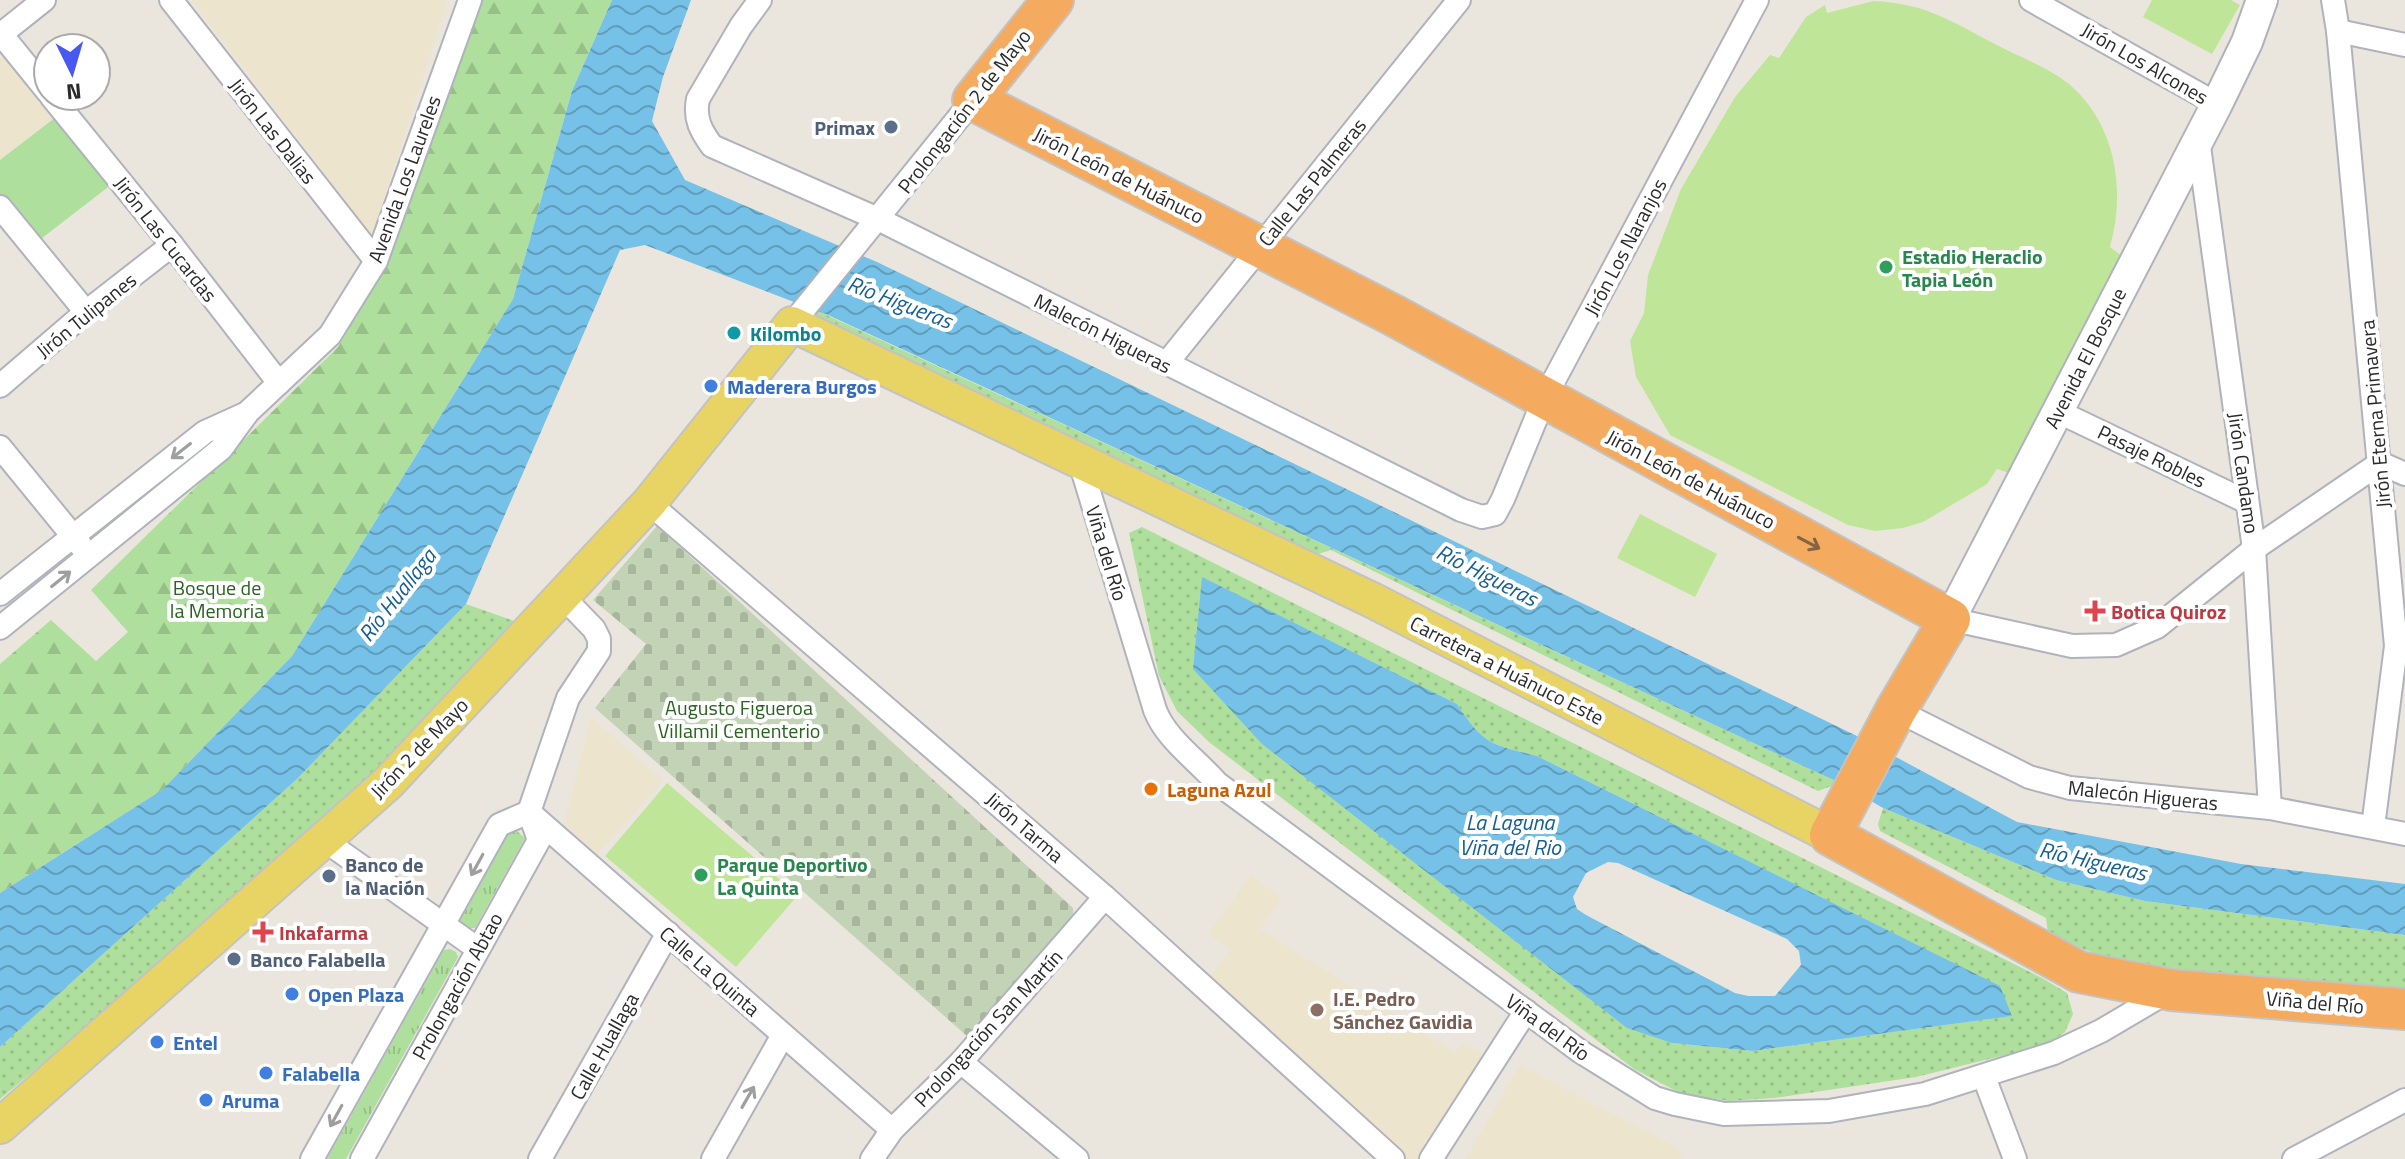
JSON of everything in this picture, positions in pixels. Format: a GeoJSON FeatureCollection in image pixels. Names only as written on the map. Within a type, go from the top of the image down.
{"type":"FeatureCollection","features":[{"type":"Feature","properties":{"kind":"highway","name":"Prolongación 2 de Mayo"},"geometry":{"type":"LineString","coordinates":[[973,100],[1053,0]]}},
{"type":"Feature","properties":{"kind":"highway","name":"Jirón León de Huánuco"},"geometry":{"type":"LineString","coordinates":[[973,100],[1259,246],[1950,619]]}},
{"type":"Feature","properties":{"kind":"highway","name":"Avenida El Bosque"},"geometry":{"type":"LineString","coordinates":[[1830,835],[1891,719],[1950,619]]}},
{"type":"Feature","properties":{"kind":"highway","name":"Carretera a Huánuco Este"},"geometry":{"type":"LineString","coordinates":[[1830,835],[2079,972],[2171,990],[2224,994]]}},
{"type":"Feature","properties":{"kind":"highway","name":"Viña del Río"},"geometry":{"type":"LineString","coordinates":[[2224,994],[2405,1009]]}},
{"type":"Feature","properties":{"kind":"main road","name":"Carretera a Huánuco Este"},"geometry":{"type":"LineString","coordinates":[[798,316],[1080,462],[1372,600],[1830,835]]}},
{"type":"Feature","properties":{"kind":"main road","name":"Jirón 2 de Mayo"},"geometry":{"type":"LineString","coordinates":[[0,1126],[388,783],[649,503],[798,316]]}},
{"type":"Feature","properties":{"kind":"street"},"geometry":{"type":"LineString","coordinates":[[0,35],[44,0]]}},
{"type":"Feature","properties":{"kind":"street","name":"Jirón Las Dalias"},"geometry":{"type":"LineString","coordinates":[[171,0],[376,261]]}},
{"type":"Feature","properties":{"kind":"street","name":"Avenida Los Laureles"},"geometry":{"type":"LineString","coordinates":[[0,628],[221,449],[248,412],[330,335],[376,261],[470,0]]}},
{"type":"Feature","properties":{"kind":"street","name":"Malecón Higueras"},"geometry":{"type":"LineString","coordinates":[[760,0],[698,99],[696,109],[701,130],[712,146],[876,222],[1461,510],[1482,517],[1495,514],[1503,499]]}},
{"type":"Feature","properties":{"kind":"street","name":"Calle Las Palmeras"},"geometry":{"type":"LineString","coordinates":[[1166,364],[1459,0]]}},
{"type":"Feature","properties":{"kind":"street","name":"Jirón Los Naranjos"},"geometry":{"type":"LineString","coordinates":[[1503,499],[1544,399],[1757,0]]}},
{"type":"Feature","properties":{"kind":"street","name":"Jirón Los Alcones"},"geometry":{"type":"LineString","coordinates":[[2031,0],[2217,104]]}},
{"type":"Feature","properties":{"kind":"street","name":"Avenida El Bosque"},"geometry":{"type":"LineString","coordinates":[[1950,619],[2217,104],[2247,42],[2262,0]]}},
{"type":"Feature","properties":{"kind":"street","name":"Jirón Eterna Primavera"},"geometry":{"type":"LineString","coordinates":[[2333,0],[2396,646],[2373,827]]}},
{"type":"Feature","properties":{"kind":"street"},"geometry":{"type":"LineString","coordinates":[[2338,31],[2405,45]]}},
{"type":"Feature","properties":{"kind":"street","name":"Jirón Las Cucardas"},"geometry":{"type":"LineString","coordinates":[[0,35],[32,73]]}},
{"type":"Feature","properties":{"kind":"street","name":"Prolongación 2 de Mayo"},"geometry":{"type":"LineString","coordinates":[[798,316],[973,100]]}},
{"type":"Feature","properties":{"kind":"street","name":"Jirón Las Cucardas"},"geometry":{"type":"LineString","coordinates":[[65,112],[279,383]]}},
{"type":"Feature","properties":{"kind":"street","name":"Jirón Candamo"},"geometry":{"type":"LineString","coordinates":[[2198,139],[2254,549],[2270,808]]}},
{"type":"Feature","properties":{"kind":"street"},"geometry":{"type":"LineString","coordinates":[[0,207],[86,312]]}},
{"type":"Feature","properties":{"kind":"street","name":"Jirón Tulipanes"},"geometry":{"type":"LineString","coordinates":[[0,386],[86,312],[172,245]]}},
{"type":"Feature","properties":{"kind":"street","name":"Pasaje Robles"},"geometry":{"type":"LineString","coordinates":[[2057,411],[2247,502]]}},
{"type":"Feature","properties":{"kind":"street","name":"Avenida Los Laureles"},"geometry":{"type":"LineString","coordinates":[[0,594],[205,432],[248,412]]}},
{"type":"Feature","properties":{"kind":"street"},"geometry":{"type":"LineString","coordinates":[[0,447],[89,556]]}},
{"type":"Feature","properties":{"kind":"street","name":"Viña del Río"},"geometry":{"type":"LineString","coordinates":[[1080,462],[1160,723],[1217,783],[1581,1052],[1655,1098],[1724,1114],[1829,1111],[1925,1094],[2054,1053],[2101,1031],[2171,990]]}},
{"type":"Feature","properties":{"kind":"street"},"geometry":{"type":"LineString","coordinates":[[2380,463],[2405,474]]}},
{"type":"Feature","properties":{"kind":"street","name":"Jirón León de Huánuco"},"geometry":{"type":"LineString","coordinates":[[1950,619],[2072,646],[2116,645],[2157,627],[2254,549],[2380,463]]}},
{"type":"Feature","properties":{"kind":"street","name":"Jirón Tarma"},"geometry":{"type":"LineString","coordinates":[[649,503],[1105,897],[1393,1159]]}},
{"type":"Feature","properties":{"kind":"street","name":"Prolongación Abtao"},"geometry":{"type":"LineString","coordinates":[[362,1159],[539,840],[529,812],[568,698],[599,651],[599,639],[594,629],[562,596]]}},
{"type":"Feature","properties":{"kind":"street","name":"Malecón Higueras"},"geometry":{"type":"LineString","coordinates":[[1891,719],[2029,777],[2070,788],[2270,808],[2405,834]]}},
{"type":"Feature","properties":{"kind":"street","name":"Prolongación Abtao"},"geometry":{"type":"LineString","coordinates":[[312,1159],[499,825],[529,812]]}},
{"type":"Feature","properties":{"kind":"street","name":"Calle La Quinta"},"geometry":{"type":"LineString","coordinates":[[529,812],[892,1130]]}},
{"type":"Feature","properties":{"kind":"street"},"geometry":{"type":"LineString","coordinates":[[324,840],[478,949]]}},
{"type":"Feature","properties":{"kind":"street","name":"Prolongación San Martín"},"geometry":{"type":"LineString","coordinates":[[872,1159],[892,1130],[961,1062],[1105,897]]}},
{"type":"Feature","properties":{"kind":"street","name":"Calle Huallaga"},"geometry":{"type":"LineString","coordinates":[[540,1159],[668,933]]}},
{"type":"Feature","properties":{"kind":"street"},"geometry":{"type":"LineString","coordinates":[[1431,1159],[1526,1011]]}},
{"type":"Feature","properties":{"kind":"street"},"geometry":{"type":"LineString","coordinates":[[713,1159],[783,1035]]}},
{"type":"Feature","properties":{"kind":"street"},"geometry":{"type":"LineString","coordinates":[[961,1062],[1063,1155]]}},
{"type":"Feature","properties":{"kind":"street"},"geometry":{"type":"LineString","coordinates":[[1984,1077],[2015,1159]]}},
{"type":"Feature","properties":{"kind":"street"},"geometry":{"type":"LineString","coordinates":[[2294,1159],[2405,1100]]}},
{"type":"Feature","properties":{"kind":"shaded area"},"geometry":{"type":"Polygon","coordinates":[[[191,0],[448,0],[372,235],[191,0]]]}},
{"type":"Feature","properties":{"kind":"shaded area"},"geometry":{"type":"Polygon","coordinates":[[[6,55],[32,87],[32,112],[53,112],[56,116],[0,160],[0,59],[6,55]]]}},
{"type":"Feature","properties":{"kind":"shaded area"},"geometry":{"type":"Polygon","coordinates":[[[591,717],[663,781],[597,854],[564,824],[591,717]]]}},
{"type":"Feature","properties":{"kind":"shaded area","name":"I.E. Pedro Sánchez Gavidia"},"geometry":{"type":"Polygon","coordinates":[[[1251,875],[1281,898],[1260,929],[1454,1052],[1463,1043],[1491,1057],[1422,1159],[1406,1159],[1210,977],[1230,949],[1208,934],[1251,875]]]}},
{"type":"Feature","properties":{"kind":"shaded area"},"geometry":{"type":"Polygon","coordinates":[[[1520,1065],[1680,1149],[1681,1159],[1465,1159],[1520,1065]]]}},
{"type":"Feature","properties":{"kind":"green space","name":"Bosque de la Memoria"},"geometry":{"type":"Polygon","coordinates":[[[482,0],[612,0],[572,91],[513,299],[292,656],[162,790],[0,893],[0,664],[51,620],[96,661],[128,632],[91,590],[338,347],[384,268],[482,0]]]}},
{"type":"Feature","properties":{"kind":"green space"},"geometry":{"type":"Polygon","coordinates":[[[2152,0],[2231,0],[2240,5],[2212,54],[2143,17],[2152,0]]]}},
{"type":"Feature","properties":{"kind":"green space","name":"Estadio Heraclio Tapia León"},"geometry":{"type":"Polygon","coordinates":[[[1873,1],[1907,5],[1949,20],[2052,72],[2085,100],[2107,138],[2113,159],[2117,203],[2110,247],[2126,259],[2012,474],[1997,469],[1987,484],[1923,522],[1875,531],[1848,525],[1670,435],[1636,377],[1630,341],[1644,313],[1648,275],[1681,189],[1735,97],[1770,55],[1779,58],[1806,17],[1825,5],[1827,13],[1873,1]]]}},
{"type":"Feature","properties":{"kind":"green space"},"geometry":{"type":"Polygon","coordinates":[[[56,117],[112,184],[37,242],[0,195],[0,160],[56,117]]]}},
{"type":"Feature","properties":{"kind":"green space"},"geometry":{"type":"Polygon","coordinates":[[[807,306],[1840,783],[1818,791],[1331,550],[1315,555],[808,318],[807,306]]]}},
{"type":"Feature","properties":{"kind":"green space"},"geometry":{"type":"Polygon","coordinates":[[[1640,514],[1717,554],[1695,597],[1617,558],[1640,514]]]}},
{"type":"Feature","properties":{"kind":"green space","name":"Augusto Figueroa Villamil Cementerio"},"geometry":{"type":"Polygon","coordinates":[[[657,526],[1073,908],[1074,920],[968,1037],[595,708],[646,644],[593,600],[657,526]]]}},
{"type":"Feature","properties":{"kind":"green space"},"geometry":{"type":"Polygon","coordinates":[[[1142,527],[2042,978],[2067,993],[2073,1014],[2065,1032],[2046,1045],[1916,1077],[1774,1098],[1729,1101],[1682,1094],[1634,1069],[1209,742],[1177,711],[1159,676],[1129,533],[1142,527]],[[1202,578],[1672,1043],[1753,1051],[2011,1016],[1999,986],[1537,756],[1490,741],[1474,728],[1457,704],[1202,578]]]}},
{"type":"Feature","properties":{"kind":"green space"},"geometry":{"type":"Polygon","coordinates":[[[466,604],[520,623],[380,767],[140,982],[0,1099],[0,1047],[297,779],[466,604]]]}},
{"type":"Feature","properties":{"kind":"green space","name":"Parque Deportivo La Quinta"},"geometry":{"type":"Polygon","coordinates":[[[667,783],[798,895],[736,967],[605,856],[667,783]]]}},
{"type":"Feature","properties":{"kind":"green space"},"geometry":{"type":"Polygon","coordinates":[[[1883,808],[2056,880],[2145,901],[2405,935],[2405,991],[2119,964],[2048,934],[2046,918],[1880,831],[1878,824],[1883,808]]]}},
{"type":"Feature","properties":{"kind":"green space"},"geometry":{"type":"Polygon","coordinates":[[[511,830],[525,838],[475,928],[469,928],[460,921],[511,830]]]}},
{"type":"Feature","properties":{"kind":"green space"},"geometry":{"type":"Polygon","coordinates":[[[450,949],[458,957],[346,1159],[327,1159],[444,950],[450,949]]]}},
{"type":"Feature","properties":{"kind":"water"},"geometry":{"type":"Polygon","coordinates":[[[612,0],[691,0],[663,77],[652,121],[685,180],[877,262],[1855,735],[2017,822],[2241,864],[2405,884],[2405,935],[2145,901],[2056,880],[1883,808],[1840,783],[828,315],[645,245],[620,250],[466,604],[297,779],[0,1047],[0,893],[162,790],[292,656],[513,299],[572,91],[612,0]]]}},
{"type":"Feature","properties":{"kind":"water","name":"La Laguna Viña del Rio"},"geometry":{"type":"Polygon","coordinates":[[[1202,577],[1457,704],[1474,728],[1490,741],[1537,756],[2000,986],[2012,1016],[1753,1051],[1672,1043],[1627,1028],[1262,744],[1193,669],[1202,577]],[[1608,862],[1586,873],[1573,897],[1577,909],[1735,993],[1775,996],[1801,965],[1799,951],[1787,939],[1618,863],[1608,862]]]}},
{"type":"Feature","properties":{"kind":"place","name":"Primax"},"geometry":{"type":"Point","coordinates":[891,127]}},
{"type":"Feature","properties":{"kind":"place","name":"Estadio Heraclio Tapia León"},"geometry":{"type":"Point","coordinates":[1886,267]}},
{"type":"Feature","properties":{"kind":"place","name":"Kilombo"},"geometry":{"type":"Point","coordinates":[734,333]}},
{"type":"Feature","properties":{"kind":"place","name":"Maderera Burgos"},"geometry":{"type":"Point","coordinates":[711,386]}},
{"type":"Feature","properties":{"kind":"place","name":"Botica Quiroz"},"geometry":{"type":"Point","coordinates":[2095,611]}},
{"type":"Feature","properties":{"kind":"place","name":"Laguna Azul"},"geometry":{"type":"Point","coordinates":[1151,789]}},
{"type":"Feature","properties":{"kind":"place","name":"Parque Deportivo La Quinta"},"geometry":{"type":"Point","coordinates":[701,875]}},
{"type":"Feature","properties":{"kind":"place","name":"Banco de la Nación"},"geometry":{"type":"Point","coordinates":[329,876]}},
{"type":"Feature","properties":{"kind":"place","name":"Inkafarma"},"geometry":{"type":"Point","coordinates":[263,932]}},
{"type":"Feature","properties":{"kind":"place","name":"Banco Falabella"},"geometry":{"type":"Point","coordinates":[234,959]}},
{"type":"Feature","properties":{"kind":"place","name":"Open Plaza"},"geometry":{"type":"Point","coordinates":[292,994]}},
{"type":"Feature","properties":{"kind":"place","name":"I.E. Pedro Sánchez Gavidia"},"geometry":{"type":"Point","coordinates":[1317,1010]}},
{"type":"Feature","properties":{"kind":"place","name":"Entel"},"geometry":{"type":"Point","coordinates":[157,1042]}},
{"type":"Feature","properties":{"kind":"place","name":"Falabella"},"geometry":{"type":"Point","coordinates":[266,1073]}},
{"type":"Feature","properties":{"kind":"place","name":"Aruma"},"geometry":{"type":"Point","coordinates":[206,1100]}},
{"type":"Feature","properties":{"kind":"water label","name":"Río Higueras"},"geometry":{"type":"Point","coordinates":[900,302]}},
{"type":"Feature","properties":{"kind":"water label","name":"Río Higueras"},"geometry":{"type":"Point","coordinates":[1487,575]}},
{"type":"Feature","properties":{"kind":"water label","name":"Río Huallaga"},"geometry":{"type":"Point","coordinates":[397,595]}},
{"type":"Feature","properties":{"kind":"water label","name":"Río Higueras"},"geometry":{"type":"Point","coordinates":[2093,861]}}]}
